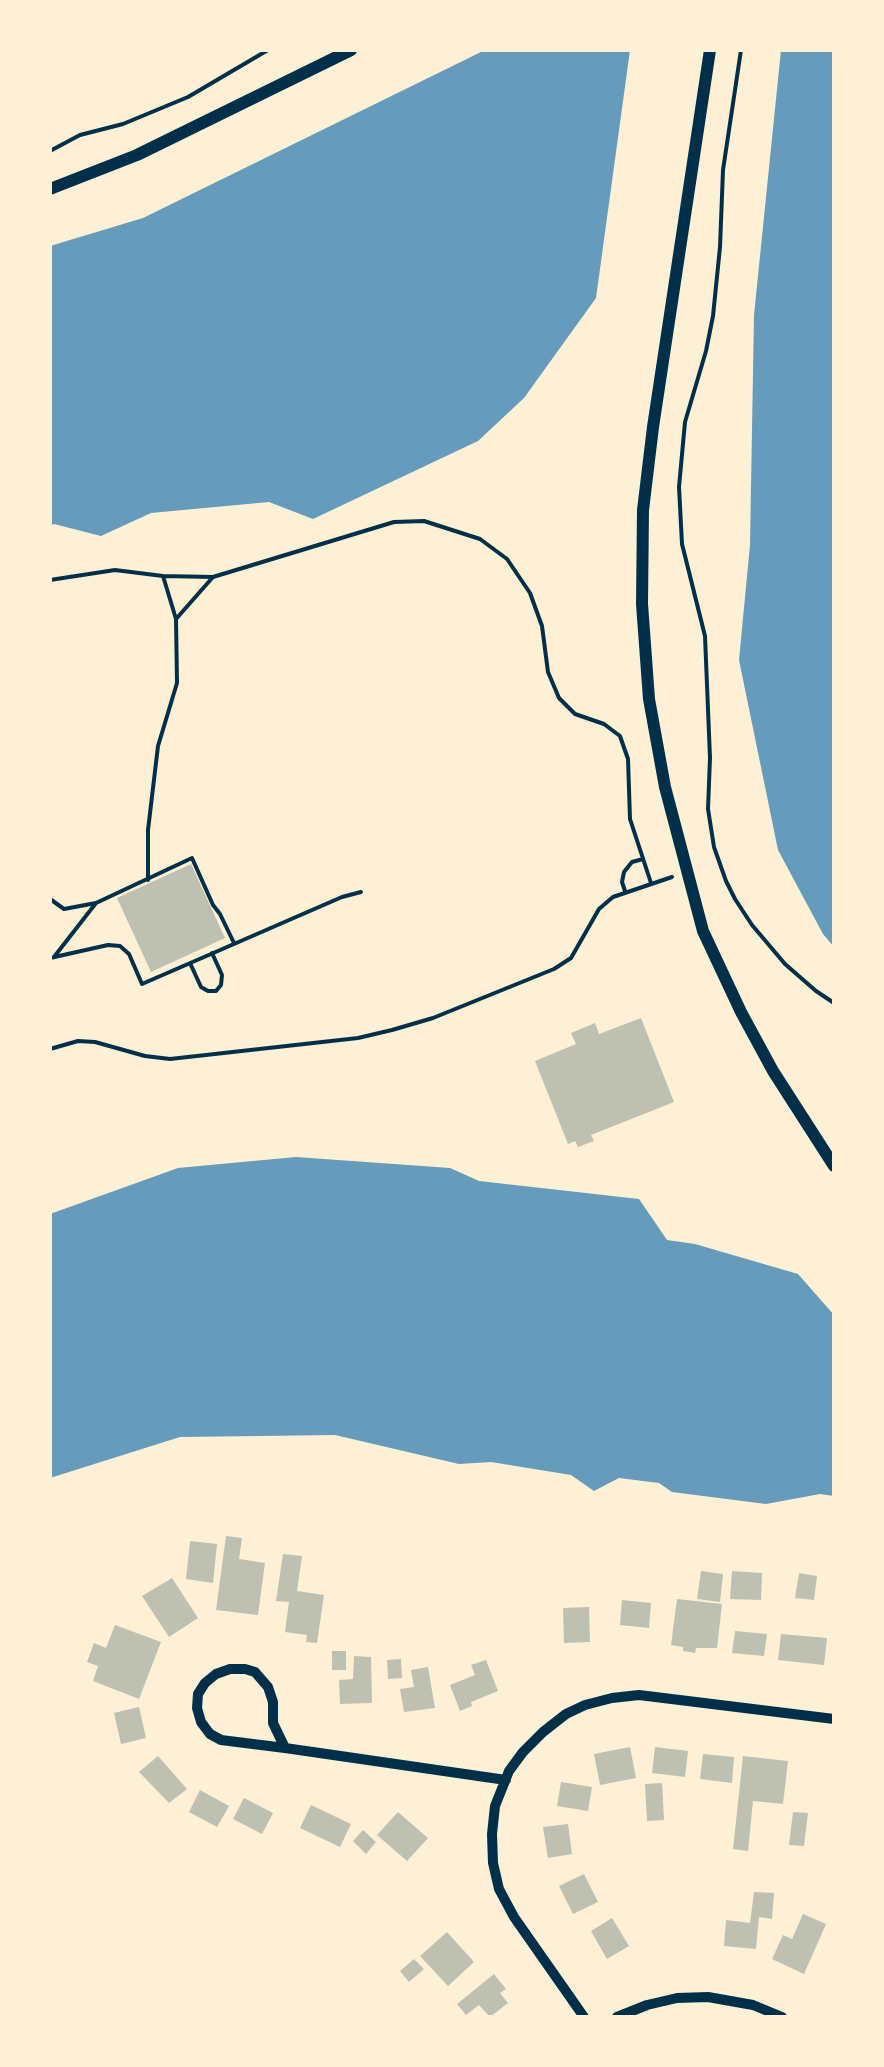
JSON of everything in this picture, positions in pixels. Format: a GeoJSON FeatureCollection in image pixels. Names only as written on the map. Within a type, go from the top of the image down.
{"type":"FeatureCollection","features":[{"type":"Feature","properties":{"kind":"street"},"geometry":{"type":"LineString","coordinates":[[50,189],[138,155],[350,50]]}},
{"type":"Feature","properties":{"kind":"street"},"geometry":{"type":"LineString","coordinates":[[710,50],[644,510],[642,604],[649,698],[665,787],[703,931],[772,1071],[834,1166]]}},
{"type":"Feature","properties":{"kind":"street"},"geometry":{"type":"LineString","coordinates":[[286,1748],[273,1723],[268,1687],[260,1676],[244,1669],[230,1669],[205,1683],[196,1708],[210,1734],[221,1740],[506,1780]]}},
{"type":"Feature","properties":{"kind":"street"},"geometry":{"type":"LineString","coordinates":[[584,2017],[514,1917],[500,1889],[493,1862],[496,1806],[523,1752],[566,1714],[584,1705],[639,1695],[834,1719]]}},
{"type":"Feature","properties":{"kind":"street"},"geometry":{"type":"LineString","coordinates":[[617,2017],[662,2001],[708,1997],[753,2005],[782,2017]]}},
{"type":"Feature","properties":{"kind":"path"},"geometry":{"type":"LineString","coordinates":[[50,151],[80,135],[123,124],[188,97],[268,50]]}},
{"type":"Feature","properties":{"kind":"path"},"geometry":{"type":"LineString","coordinates":[[741,50],[723,170],[713,316],[686,422],[680,487],[682,544],[705,636],[708,809],[714,848],[735,899],[752,925],[785,964],[834,1002]]}},
{"type":"Feature","properties":{"kind":"path"},"geometry":{"type":"LineString","coordinates":[[50,580],[115,570],[213,577],[394,522],[424,521],[480,539],[507,559],[530,592],[542,626],[548,672],[559,698],[575,714],[604,724],[620,736],[628,759],[630,818],[651,883]]}},
{"type":"Feature","properties":{"kind":"path"},"geometry":{"type":"LineString","coordinates":[[148,880],[148,830],[158,746],[177,684],[176,619],[164,576]]}},
{"type":"Feature","properties":{"kind":"path"},"geometry":{"type":"LineString","coordinates":[[176,619],[213,577]]}},
{"type":"Feature","properties":{"kind":"path"},"geometry":{"type":"LineString","coordinates":[[50,899],[64,909],[96,904],[192,858],[234,943]]}},
{"type":"Feature","properties":{"kind":"path"},"geometry":{"type":"LineString","coordinates":[[625,891],[624,872],[632,862],[643,859]]}},
{"type":"Feature","properties":{"kind":"path"},"geometry":{"type":"LineString","coordinates":[[50,1049],[78,1041],[95,1042],[170,1059],[358,1038],[392,1030],[433,1018],[554,968],[571,958],[599,909],[613,897],[687,872]]}},
{"type":"Feature","properties":{"kind":"path"},"geometry":{"type":"LineString","coordinates":[[52,958],[108,945],[120,946],[129,954],[142,984],[361,892]]}},
{"type":"Feature","properties":{"kind":"path"},"geometry":{"type":"LineString","coordinates":[[52,958],[96,904]]}},
{"type":"Feature","properties":{"kind":"path"},"geometry":{"type":"LineString","coordinates":[[190,963],[201,987],[216,990],[222,985],[222,975],[212,953]]}},
{"type":"Feature","properties":{"kind":"water"},"geometry":{"type":"Polygon","coordinates":[[[485,50],[630,50],[596,298],[524,398],[478,441],[313,519],[269,502],[151,513],[101,536],[50,526],[50,246],[143,218],[485,50]]]}},
{"type":"Feature","properties":{"kind":"water"},"geometry":{"type":"Polygon","coordinates":[[[781,50],[834,50],[834,947],[823,934],[778,850],[739,660],[750,545],[754,315],[781,50]]]}},
{"type":"Feature","properties":{"kind":"water"},"geometry":{"type":"Polygon","coordinates":[[[296,1157],[450,1168],[479,1181],[639,1199],[667,1240],[695,1244],[798,1274],[834,1315],[834,1496],[820,1494],[766,1504],[672,1492],[659,1483],[619,1478],[594,1491],[571,1475],[491,1462],[459,1464],[335,1435],[180,1437],[50,1478],[50,1214],[178,1168],[296,1157]]]}},
{"type":"Feature","properties":{"kind":"building"},"geometry":{"type":"Polygon","coordinates":[[[191,864],[225,938],[151,972],[117,898],[191,864]]]}},
{"type":"Feature","properties":{"kind":"building"},"geometry":{"type":"Polygon","coordinates":[[[641,1018],[674,1102],[591,1135],[594,1141],[578,1147],[575,1141],[568,1144],[535,1061],[576,1044],[571,1033],[595,1023],[599,1034],[641,1018]]]}},
{"type":"Feature","properties":{"kind":"building"},"geometry":{"type":"Polygon","coordinates":[[[226,1536],[242,1538],[239,1559],[265,1563],[258,1615],[216,1610],[226,1536]]]}},
{"type":"Feature","properties":{"kind":"building"},"geometry":{"type":"Polygon","coordinates":[[[190,1541],[217,1544],[213,1583],[186,1579],[190,1541]]]}},
{"type":"Feature","properties":{"kind":"building"},"geometry":{"type":"Polygon","coordinates":[[[283,1554],[302,1556],[297,1591],[324,1595],[317,1643],[306,1642],[307,1635],[285,1632],[289,1602],[276,1601],[283,1554]]]}},
{"type":"Feature","properties":{"kind":"building"},"geometry":{"type":"Polygon","coordinates":[[[701,1571],[723,1574],[720,1602],[697,1599],[701,1571]]]}},
{"type":"Feature","properties":{"kind":"building"},"geometry":{"type":"Polygon","coordinates":[[[732,1571],[762,1573],[761,1600],[730,1599],[732,1571]]]}},
{"type":"Feature","properties":{"kind":"building"},"geometry":{"type":"Polygon","coordinates":[[[799,1573],[817,1576],[814,1600],[795,1598],[799,1573]]]}},
{"type":"Feature","properties":{"kind":"building"},"geometry":{"type":"Polygon","coordinates":[[[172,1578],[198,1618],[169,1637],[142,1596],[172,1578]]]}},
{"type":"Feature","properties":{"kind":"building"},"geometry":{"type":"Polygon","coordinates":[[[677,1599],[722,1604],[717,1648],[696,1648],[695,1653],[671,1645],[677,1599]]]}},
{"type":"Feature","properties":{"kind":"building"},"geometry":{"type":"Polygon","coordinates":[[[622,1600],[651,1603],[649,1628],[620,1625],[622,1600]]]}},
{"type":"Feature","properties":{"kind":"building"},"geometry":{"type":"Polygon","coordinates":[[[589,1607],[590,1642],[564,1643],[563,1608],[589,1607]]]}},
{"type":"Feature","properties":{"kind":"building"},"geometry":{"type":"Polygon","coordinates":[[[115,1625],[161,1642],[139,1699],[93,1681],[98,1666],[87,1662],[94,1643],[106,1648],[115,1625]]]}},
{"type":"Feature","properties":{"kind":"building"},"geometry":{"type":"Polygon","coordinates":[[[735,1631],[767,1634],[764,1656],[732,1653],[735,1631]]]}},
{"type":"Feature","properties":{"kind":"building"},"geometry":{"type":"Polygon","coordinates":[[[781,1634],[827,1638],[824,1665],[778,1660],[781,1634]]]}},
{"type":"Feature","properties":{"kind":"building"},"geometry":{"type":"Polygon","coordinates":[[[332,1651],[346,1651],[346,1670],[332,1670],[332,1651]]]}},
{"type":"Feature","properties":{"kind":"building"},"geometry":{"type":"Polygon","coordinates":[[[354,1656],[371,1657],[372,1703],[340,1704],[339,1680],[353,1679],[354,1656]]]}},
{"type":"Feature","properties":{"kind":"building"},"geometry":{"type":"Polygon","coordinates":[[[401,1659],[402,1678],[388,1679],[387,1660],[401,1659]]]}},
{"type":"Feature","properties":{"kind":"building"},"geometry":{"type":"Polygon","coordinates":[[[486,1660],[498,1691],[460,1711],[450,1685],[475,1675],[471,1665],[486,1660]]]}},
{"type":"Feature","properties":{"kind":"building"},"geometry":{"type":"Polygon","coordinates":[[[428,1667],[435,1708],[404,1712],[400,1689],[414,1687],[411,1670],[428,1667]]]}},
{"type":"Feature","properties":{"kind":"building"},"geometry":{"type":"Polygon","coordinates":[[[139,1707],[146,1738],[121,1744],[114,1713],[139,1707]]]}},
{"type":"Feature","properties":{"kind":"building"},"geometry":{"type":"Polygon","coordinates":[[[630,1747],[636,1778],[600,1785],[594,1754],[630,1747]]]}},
{"type":"Feature","properties":{"kind":"building"},"geometry":{"type":"Polygon","coordinates":[[[655,1747],[688,1751],[685,1777],[652,1773],[655,1747]]]}},
{"type":"Feature","properties":{"kind":"building"},"geometry":{"type":"Polygon","coordinates":[[[703,1754],[734,1757],[732,1783],[700,1779],[703,1754]]]}},
{"type":"Feature","properties":{"kind":"building"},"geometry":{"type":"Polygon","coordinates":[[[158,1756],[187,1789],[169,1803],[139,1772],[158,1756]]]}},
{"type":"Feature","properties":{"kind":"building"},"geometry":{"type":"Polygon","coordinates":[[[743,1756],[788,1761],[783,1804],[753,1801],[748,1851],[733,1849],[743,1756]]]}},
{"type":"Feature","properties":{"kind":"building"},"geometry":{"type":"Polygon","coordinates":[[[561,1782],[592,1787],[588,1811],[557,1806],[561,1782]]]}},
{"type":"Feature","properties":{"kind":"building"},"geometry":{"type":"Polygon","coordinates":[[[662,1783],[664,1820],[647,1821],[645,1784],[662,1783]]]}},
{"type":"Feature","properties":{"kind":"building"},"geometry":{"type":"Polygon","coordinates":[[[200,1790],[229,1806],[217,1827],[189,1812],[200,1790]]]}},
{"type":"Feature","properties":{"kind":"building"},"geometry":{"type":"Polygon","coordinates":[[[244,1798],[273,1813],[262,1834],[233,1819],[244,1798]]]}},
{"type":"Feature","properties":{"kind":"building"},"geometry":{"type":"Polygon","coordinates":[[[311,1805],[351,1824],[340,1847],[300,1828],[311,1805]]]}},
{"type":"Feature","properties":{"kind":"building"},"geometry":{"type":"Polygon","coordinates":[[[398,1812],[428,1838],[407,1861],[377,1835],[398,1812]]]}},
{"type":"Feature","properties":{"kind":"building"},"geometry":{"type":"Polygon","coordinates":[[[793,1812],[808,1813],[804,1846],[789,1845],[793,1812]]]}},
{"type":"Feature","properties":{"kind":"building"},"geometry":{"type":"Polygon","coordinates":[[[568,1824],[572,1854],[548,1858],[543,1827],[568,1824]]]}},
{"type":"Feature","properties":{"kind":"building"},"geometry":{"type":"Polygon","coordinates":[[[363,1830],[376,1842],[366,1854],[353,1841],[363,1830]]]}},
{"type":"Feature","properties":{"kind":"building"},"geometry":{"type":"Polygon","coordinates":[[[584,1874],[598,1902],[573,1914],[559,1886],[584,1874]]]}},
{"type":"Feature","properties":{"kind":"building"},"geometry":{"type":"Polygon","coordinates":[[[754,1892],[774,1893],[772,1919],[759,1917],[756,1949],[724,1946],[726,1920],[750,1923],[754,1892]]]}},
{"type":"Feature","properties":{"kind":"building"},"geometry":{"type":"Polygon","coordinates":[[[803,1914],[826,1924],[804,1974],[772,1959],[783,1935],[792,1939],[803,1914]]]}},
{"type":"Feature","properties":{"kind":"building"},"geometry":{"type":"Polygon","coordinates":[[[612,1918],[629,1946],[607,1959],[591,1931],[612,1918]]]}},
{"type":"Feature","properties":{"kind":"building"},"geometry":{"type":"Polygon","coordinates":[[[447,1932],[474,1962],[448,1986],[420,1956],[447,1932]]]}},
{"type":"Feature","properties":{"kind":"building"},"geometry":{"type":"Polygon","coordinates":[[[414,1959],[424,1969],[409,1982],[400,1971],[414,1959]]]}},
{"type":"Feature","properties":{"kind":"building"},"geometry":{"type":"Polygon","coordinates":[[[494,1974],[506,1989],[500,1993],[508,2003],[490,2017],[479,2005],[466,2015],[457,2004],[494,1974]]]}}]}
